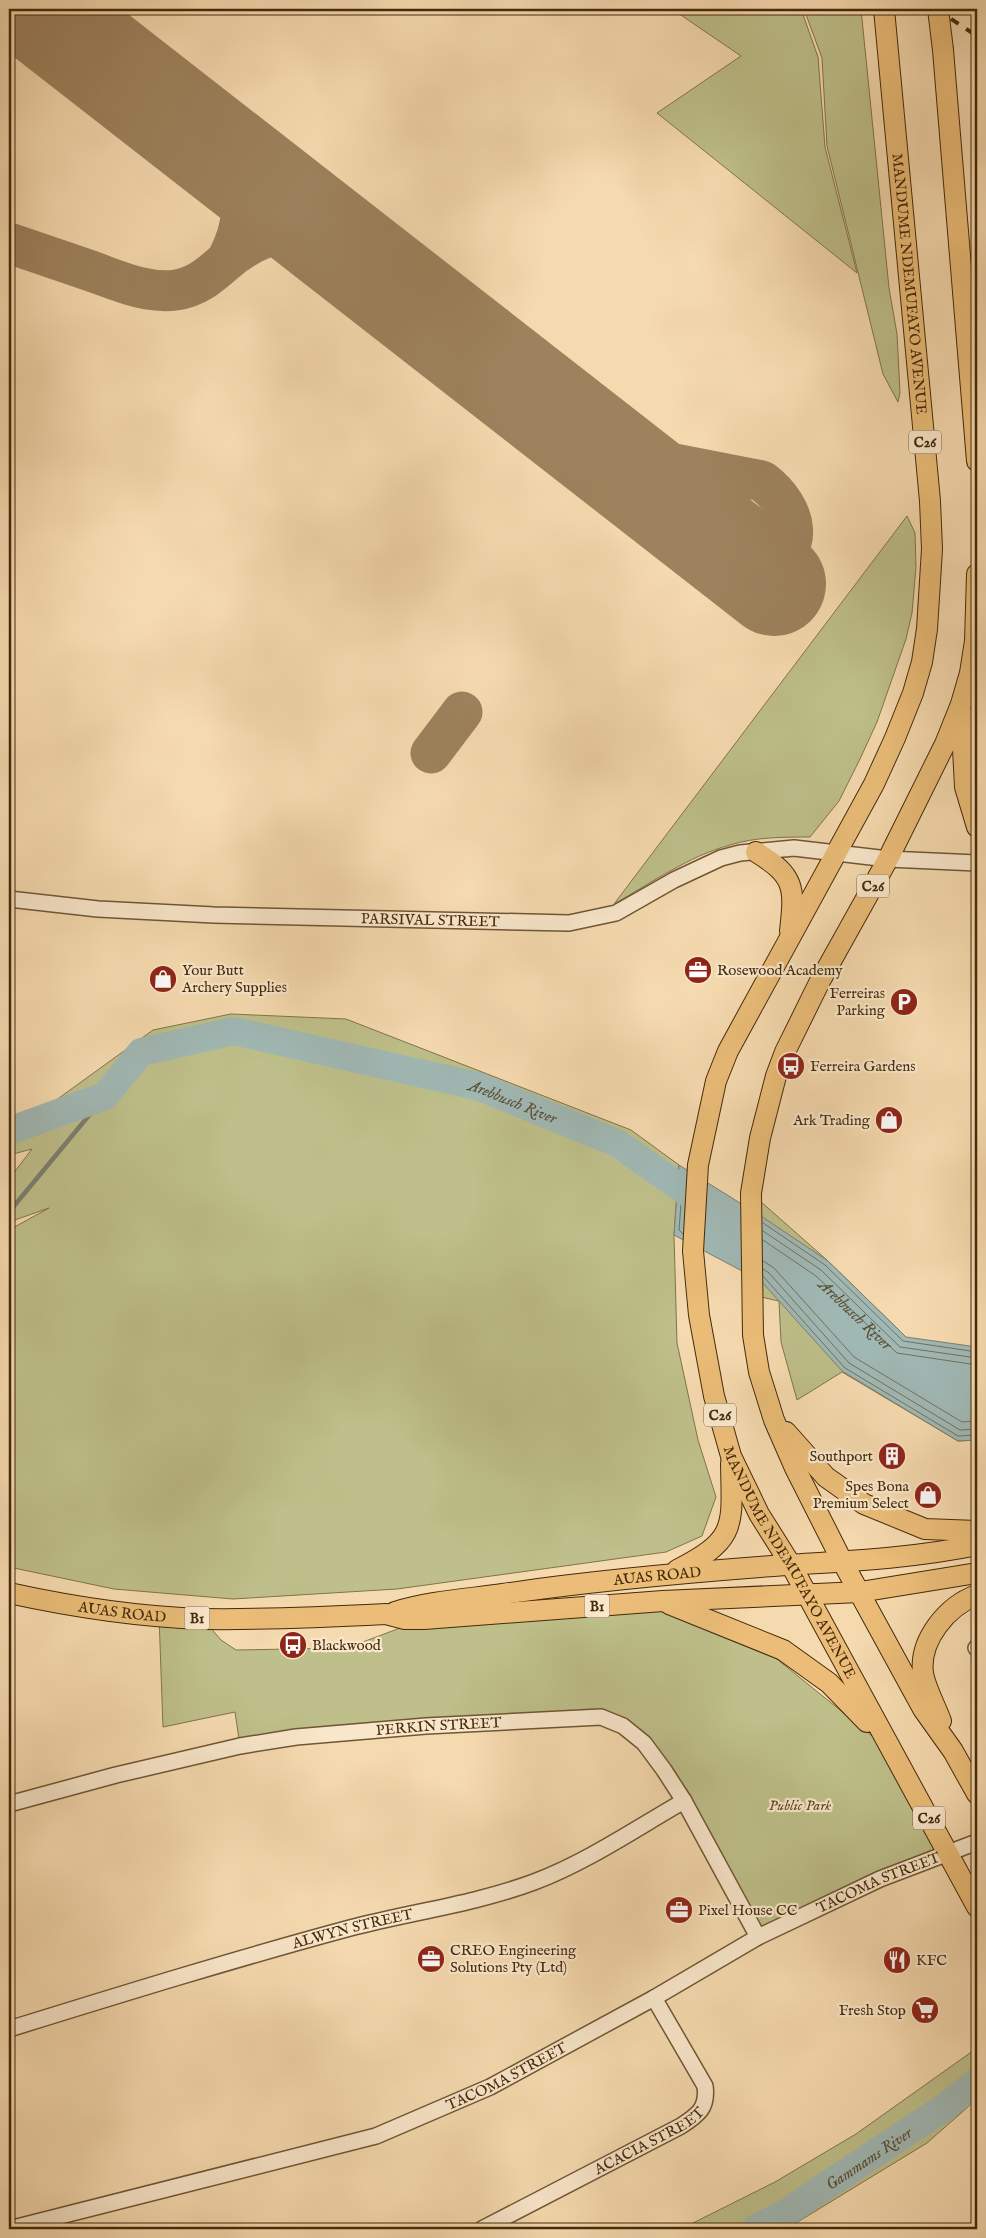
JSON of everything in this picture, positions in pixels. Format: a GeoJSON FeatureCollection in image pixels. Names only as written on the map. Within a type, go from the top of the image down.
{"type":"FeatureCollection","features":[{"type":"Feature","properties":{"kind":"main road"},"geometry":{"type":"LineString","coordinates":[[938,9],[977,461]]}},
{"type":"Feature","properties":{"kind":"main road","name":"MANDUME NDEMUFAYO AVENUE"},"geometry":{"type":"LineString","coordinates":[[884,11],[926,448],[932,549],[927,629],[922,662],[913,693],[874,784],[838,853],[728,1051],[716,1081],[698,1165],[693,1251],[705,1354],[731,1456],[759,1514],[808,1595],[977,1907]]}},
{"type":"Feature","properties":{"kind":"main road","name":"C26"},"geometry":{"type":"LineString","coordinates":[[977,574],[975,641],[970,673],[961,704],[945,744],[888,859],[820,982],[786,1052],[776,1076],[760,1138],[751,1193],[753,1335],[759,1372],[774,1420],[795,1468],[842,1561],[922,1709],[953,1751],[977,1794]]}},
{"type":"Feature","properties":{"kind":"main road"},"geometry":{"type":"LineString","coordinates":[[961,704],[965,787],[977,827]]}},
{"type":"Feature","properties":{"kind":"main road"},"geometry":{"type":"LineString","coordinates":[[756,852],[778,865],[790,884],[793,901],[789,940]]}},
{"type":"Feature","properties":{"kind":"main road"},"geometry":{"type":"LineString","coordinates":[[774,1420],[826,1477],[864,1504],[926,1529],[977,1531]]}},
{"type":"Feature","properties":{"kind":"main road"},"geometry":{"type":"LineString","coordinates":[[668,1574],[702,1557],[715,1547],[730,1524],[731,1456]]}},
{"type":"Feature","properties":{"kind":"main road","name":"AUAS ROAD"},"geometry":{"type":"LineString","coordinates":[[9,1593],[88,1608],[203,1619],[386,1614],[425,1604],[668,1574],[842,1561],[955,1550],[977,1545]]}},
{"type":"Feature","properties":{"kind":"main road","name":"B1"},"geometry":{"type":"LineString","coordinates":[[808,1595],[860,1592],[977,1573]]}},
{"type":"Feature","properties":{"kind":"main road","name":"AUAS ROAD"},"geometry":{"type":"LineString","coordinates":[[386,1614],[405,1619],[424,1619],[663,1601],[808,1595]]}},
{"type":"Feature","properties":{"kind":"main road"},"geometry":{"type":"LineString","coordinates":[[953,1751],[923,1674],[924,1657],[928,1642],[940,1623],[952,1609],[977,1595]]}},
{"type":"Feature","properties":{"kind":"main road"},"geometry":{"type":"LineString","coordinates":[[663,1601],[783,1650],[829,1684],[856,1709],[892,1752]]}},
{"type":"Feature","properties":{"kind":"street","name":"PARSIVAL STREET"},"geometry":{"type":"LineString","coordinates":[[9,899],[98,909],[204,914],[569,923],[616,913],[674,880],[721,858],[740,853],[794,848],[888,859],[977,863]]}},
{"type":"Feature","properties":{"kind":"street","name":"PERKIN STREET"},"geometry":{"type":"LineString","coordinates":[[9,1804],[240,1746],[296,1738],[426,1726],[601,1717],[623,1726],[644,1743],[684,1802],[758,1937]]}},
{"type":"Feature","properties":{"kind":"street","name":"ALWYN STREET"},"geometry":{"type":"LineString","coordinates":[[9,2029],[253,1955],[352,1928],[500,1893],[533,1882],[587,1857],[684,1802]]}},
{"type":"Feature","properties":{"kind":"street","name":"TACOMA STREET"},"geometry":{"type":"LineString","coordinates":[[10,2229],[376,2136],[490,2087],[654,1998],[758,1937],[880,1879],[976,1842]]}},
{"type":"Feature","properties":{"kind":"street","name":"ACACIA STREET"},"geometry":{"type":"LineString","coordinates":[[482,2229],[681,2126],[693,2119],[703,2107],[707,2098],[705,2086],[654,1998]]}},
{"type":"Feature","properties":{"kind":"green space"},"geometry":{"type":"Polygon","coordinates":[[[672,9],[801,9],[818,57],[825,147],[857,273],[657,113],[741,56],[672,9]]]}},
{"type":"Feature","properties":{"kind":"green space"},"geometry":{"type":"Polygon","coordinates":[[[804,9],[861,9],[889,288],[897,334],[900,393],[898,402],[883,374],[827,146],[822,58],[804,9]]]}},
{"type":"Feature","properties":{"kind":"green space"},"geometry":{"type":"Polygon","coordinates":[[[907,516],[915,533],[916,567],[912,613],[906,639],[877,722],[839,801],[810,837],[759,839],[740,842],[715,850],[670,871],[614,904],[907,516]]]}},
{"type":"Feature","properties":{"kind":"green space"},"geometry":{"type":"Polygon","coordinates":[[[231,1014],[346,1019],[631,1130],[679,1165],[674,1235],[677,1343],[698,1440],[716,1497],[702,1536],[666,1552],[397,1589],[233,1599],[114,1589],[9,1567],[9,1230],[49,1208],[9,1222],[9,1179],[32,1149],[9,1155],[9,1126],[41,1111],[153,1030],[231,1014]]]}},
{"type":"Feature","properties":{"kind":"green space"},"geometry":{"type":"Polygon","coordinates":[[[751,1193],[828,1261],[906,1337],[977,1440],[958,1441],[842,1372],[797,1400],[781,1342],[779,1301],[752,1295],[751,1193]]]}},
{"type":"Feature","properties":{"kind":"green space","name":"Public Park"},"geometry":{"type":"Polygon","coordinates":[[[663,1601],[773,1656],[892,1752],[948,1852],[758,1937],[644,1743],[601,1717],[240,1746],[235,1712],[163,1727],[159,1616],[203,1619],[221,1640],[236,1650],[347,1648],[424,1619],[663,1601]]]}},
{"type":"Feature","properties":{"kind":"green space"},"geometry":{"type":"Polygon","coordinates":[[[977,2048],[977,2099],[927,2143],[786,2229],[681,2229],[775,2182],[856,2134],[977,2048]]]}},
{"type":"Feature","properties":{"kind":"water"},"geometry":{"type":"Polygon","coordinates":[[[679,1165],[761,1216],[828,1261],[906,1337],[977,1347],[977,1440],[958,1441],[842,1371],[761,1281],[674,1235],[679,1165]]]}},
{"type":"Feature","properties":{"kind":"waterway","name":"Arebbusch River"},"geometry":{"type":"LineString","coordinates":[[9,1131],[105,1096],[141,1052],[234,1031],[477,1086],[617,1143],[708,1207]]}},
{"type":"Feature","properties":{"kind":"waterway"},"geometry":{"type":"LineString","coordinates":[[9,1212],[105,1096]]}},
{"type":"Feature","properties":{"kind":"waterway","name":"Gammams River"},"geometry":{"type":"LineString","coordinates":[[755,2229],[784,2214],[945,2107],[977,2082]]}},
{"type":"Feature","properties":{"kind":"taxiway"},"geometry":{"type":"LineString","coordinates":[[222,155],[235,183],[241,207],[239,231],[227,260]]}},
{"type":"Feature","properties":{"kind":"taxiway"},"geometry":{"type":"LineString","coordinates":[[9,243],[131,285],[165,291],[176,290],[197,283],[243,248],[264,238],[297,232],[316,235],[337,244]]}},
{"type":"Feature","properties":{"kind":"taxiway"},"geometry":{"type":"LineString","coordinates":[[599,447],[624,454],[762,481],[784,504],[793,530],[791,542],[785,554],[774,564],[758,572]]}},
{"type":"Feature","properties":{"kind":"taxiway"},"geometry":{"type":"LineString","coordinates":[[431,753],[462,712]]}},
{"type":"Feature","properties":{"kind":"runway"},"geometry":{"type":"LineString","coordinates":[[37,9],[774,584]]}},
{"type":"Feature","properties":{"kind":"railway"},"geometry":{"type":"LineString","coordinates":[[936,9],[977,36]]}},
{"type":"Feature","properties":{"kind":"place","name":"Rosewood Academy"},"geometry":{"type":"Point","coordinates":[698,970]}},
{"type":"Feature","properties":{"kind":"place","name":"Your Butt Archery Supplies"},"geometry":{"type":"Point","coordinates":[163,979]}},
{"type":"Feature","properties":{"kind":"place","name":"Ferreiras Parking"},"geometry":{"type":"Point","coordinates":[904,1002]}},
{"type":"Feature","properties":{"kind":"place","name":"Ferreira Gardens"},"geometry":{"type":"Point","coordinates":[791,1066]}},
{"type":"Feature","properties":{"kind":"place","name":"Ark Trading"},"geometry":{"type":"Point","coordinates":[889,1120]}},
{"type":"Feature","properties":{"kind":"place","name":"Southport"},"geometry":{"type":"Point","coordinates":[892,1456]}},
{"type":"Feature","properties":{"kind":"place","name":"Spes Bona Premium Select"},"geometry":{"type":"Point","coordinates":[928,1495]}},
{"type":"Feature","properties":{"kind":"place","name":"Blackwood"},"geometry":{"type":"Point","coordinates":[293,1645]}},
{"type":"Feature","properties":{"kind":"place","name":"Pixel House CC"},"geometry":{"type":"Point","coordinates":[679,1910]}},
{"type":"Feature","properties":{"kind":"place","name":"CREO Engineering Solutions Pty (Ltd)"},"geometry":{"type":"Point","coordinates":[431,1959]}},
{"type":"Feature","properties":{"kind":"place","name":"KFC"},"geometry":{"type":"Point","coordinates":[897,1960]}},
{"type":"Feature","properties":{"kind":"place","name":"Fresh Stop"},"geometry":{"type":"Point","coordinates":[925,2010]}}]}
